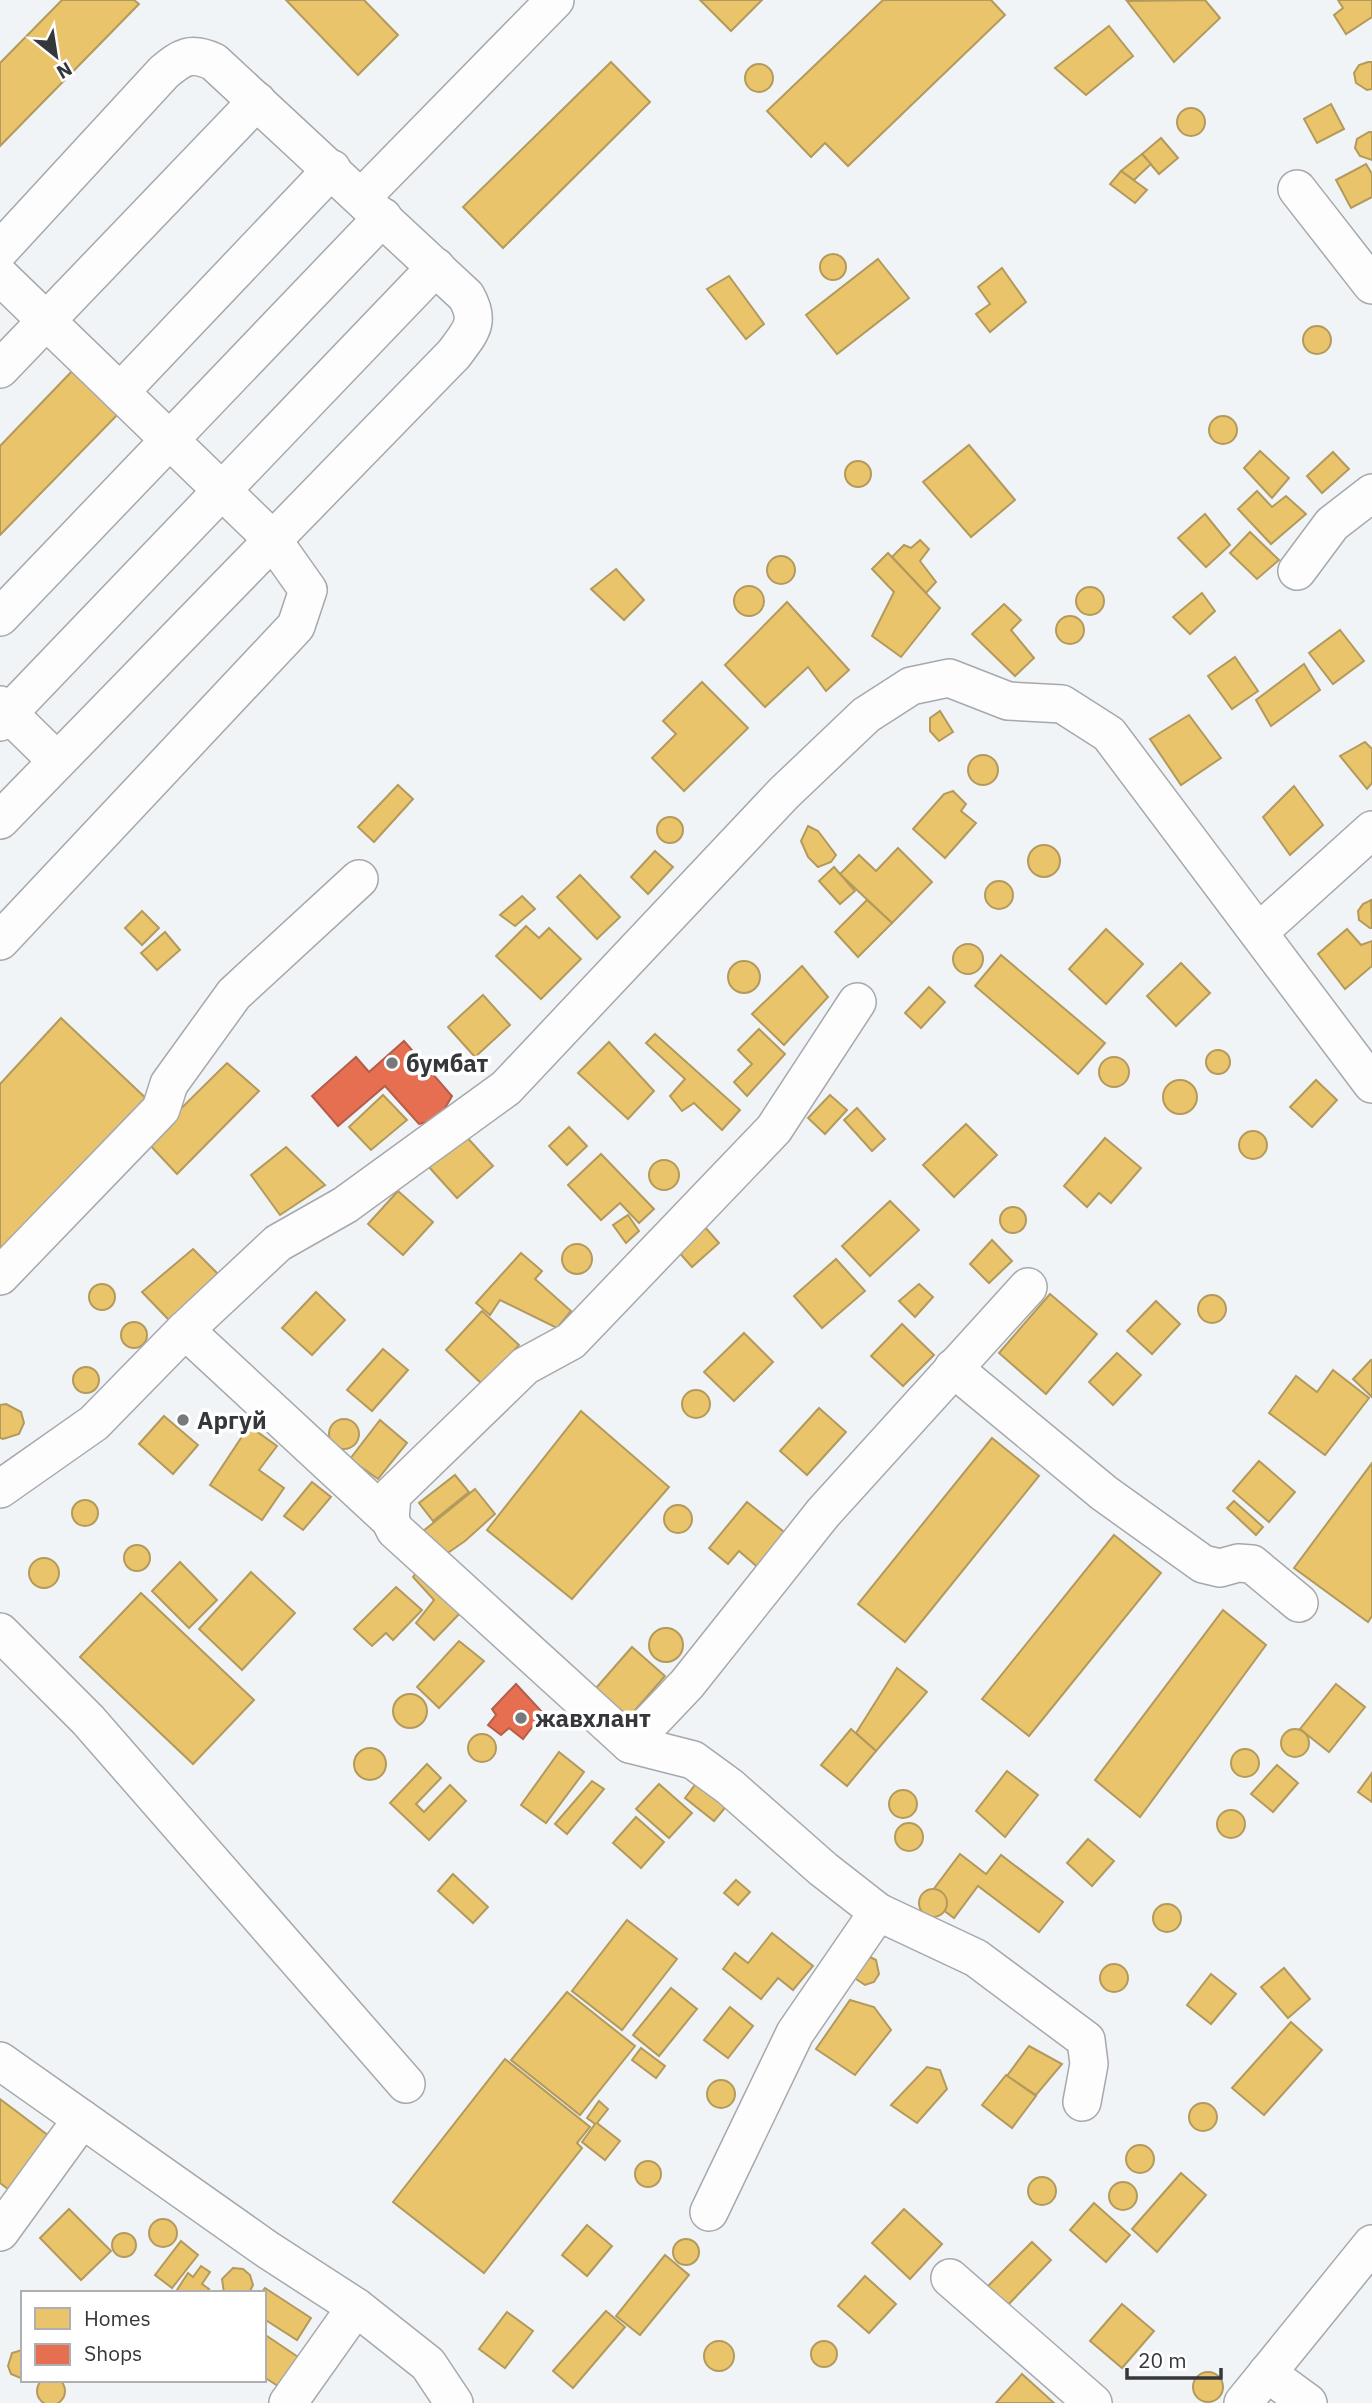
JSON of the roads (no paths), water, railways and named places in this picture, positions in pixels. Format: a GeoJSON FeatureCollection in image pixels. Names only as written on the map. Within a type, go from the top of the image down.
{"type":"FeatureCollection","features":[{"type":"Feature","properties":{"kind":"street"},"geometry":{"type":"LineString","coordinates":[[0,617],[170,440],[555,0]]}},
{"type":"Feature","properties":{"kind":"street"},"geometry":{"type":"LineString","coordinates":[[0,250],[164,72],[184,56],[200,55],[214,62],[466,296],[474,310],[475,321],[468,336],[0,820]]}},
{"type":"Feature","properties":{"kind":"street"},"geometry":{"type":"LineString","coordinates":[[0,369],[257,101]]}},
{"type":"Feature","properties":{"kind":"street"},"geometry":{"type":"LineString","coordinates":[[120,392],[332,169]]}},
{"type":"Feature","properties":{"kind":"street"},"geometry":{"type":"LineString","coordinates":[[1297,189],[1372,285]]}},
{"type":"Feature","properties":{"kind":"street"},"geometry":{"type":"LineString","coordinates":[[57,761],[3,713],[223,491],[436,267]]}},
{"type":"Feature","properties":{"kind":"street"},"geometry":{"type":"LineString","coordinates":[[0,276],[272,539],[308,590],[296,626],[0,941]]}},
{"type":"Feature","properties":{"kind":"street"},"geometry":{"type":"LineString","coordinates":[[1297,571],[1332,524],[1372,493]]}},
{"type":"Feature","properties":{"kind":"street"},"geometry":{"type":"LineString","coordinates":[[0,1489],[94,1423],[186,1330],[278,1243],[345,1205],[506,1087],[783,793],[866,715],[911,687],[949,678],[1008,701],[1062,704],[1109,734],[1372,1084]]}},
{"type":"Feature","properties":{"kind":"street"},"geometry":{"type":"LineString","coordinates":[[1259,932],[1372,830]]}},
{"type":"Feature","properties":{"kind":"street"},"geometry":{"type":"LineString","coordinates":[[0,1276],[161,1109],[169,1084],[234,994],[359,879]]}},
{"type":"Feature","properties":{"kind":"street"},"geometry":{"type":"LineString","coordinates":[[390,1520],[392,1494],[525,1366],[571,1341],[774,1129],[857,1002]]}},
{"type":"Feature","properties":{"kind":"street"},"geometry":{"type":"LineString","coordinates":[[630,1744],[687,1684],[823,1513],[1028,1287]]}},
{"type":"Feature","properties":{"kind":"street"},"geometry":{"type":"LineString","coordinates":[[186,1330],[390,1520],[394,1530],[630,1744],[693,1760],[730,1787],[878,1912],[976,1958],[1086,2040],[1089,2064],[1082,2102]]}},
{"type":"Feature","properties":{"kind":"street"},"geometry":{"type":"LineString","coordinates":[[953,1368],[1104,1493],[1203,1564],[1220,1568],[1238,1563],[1252,1564],[1299,1603]]}},
{"type":"Feature","properties":{"kind":"street"},"geometry":{"type":"LineString","coordinates":[[0,1632],[88,1720],[405,2084]]}},
{"type":"Feature","properties":{"kind":"street"},"geometry":{"type":"LineString","coordinates":[[709,2212],[795,2033],[878,1912]]}},
{"type":"Feature","properties":{"kind":"street"},"geometry":{"type":"LineString","coordinates":[[0,2061],[268,2250],[356,2307],[428,2364],[454,2403]]}},
{"type":"Feature","properties":{"kind":"street"},"geometry":{"type":"LineString","coordinates":[[0,2232],[82,2119]]}},
{"type":"Feature","properties":{"kind":"street"},"geometry":{"type":"LineString","coordinates":[[1242,2403],[1372,2244]]}},
{"type":"Feature","properties":{"kind":"street"},"geometry":{"type":"LineString","coordinates":[[950,2278],[1093,2403]]}},
{"type":"Feature","properties":{"kind":"street"},"geometry":{"type":"LineString","coordinates":[[288,2403],[356,2307]]}},
{"type":"Feature","properties":{"kind":"street"},"geometry":{"type":"LineString","coordinates":[[1267,2373],[1308,2403]]}},
{"type":"Feature","properties":{"kind":"place","name":"бумбат"},"geometry":{"type":"Point","coordinates":[392,1063]}},
{"type":"Feature","properties":{"kind":"place","name":"Аргуй"},"geometry":{"type":"Point","coordinates":[183,1420]}},
{"type":"Feature","properties":{"kind":"place","name":"жавхлант"},"geometry":{"type":"Point","coordinates":[521,1718]}}]}
